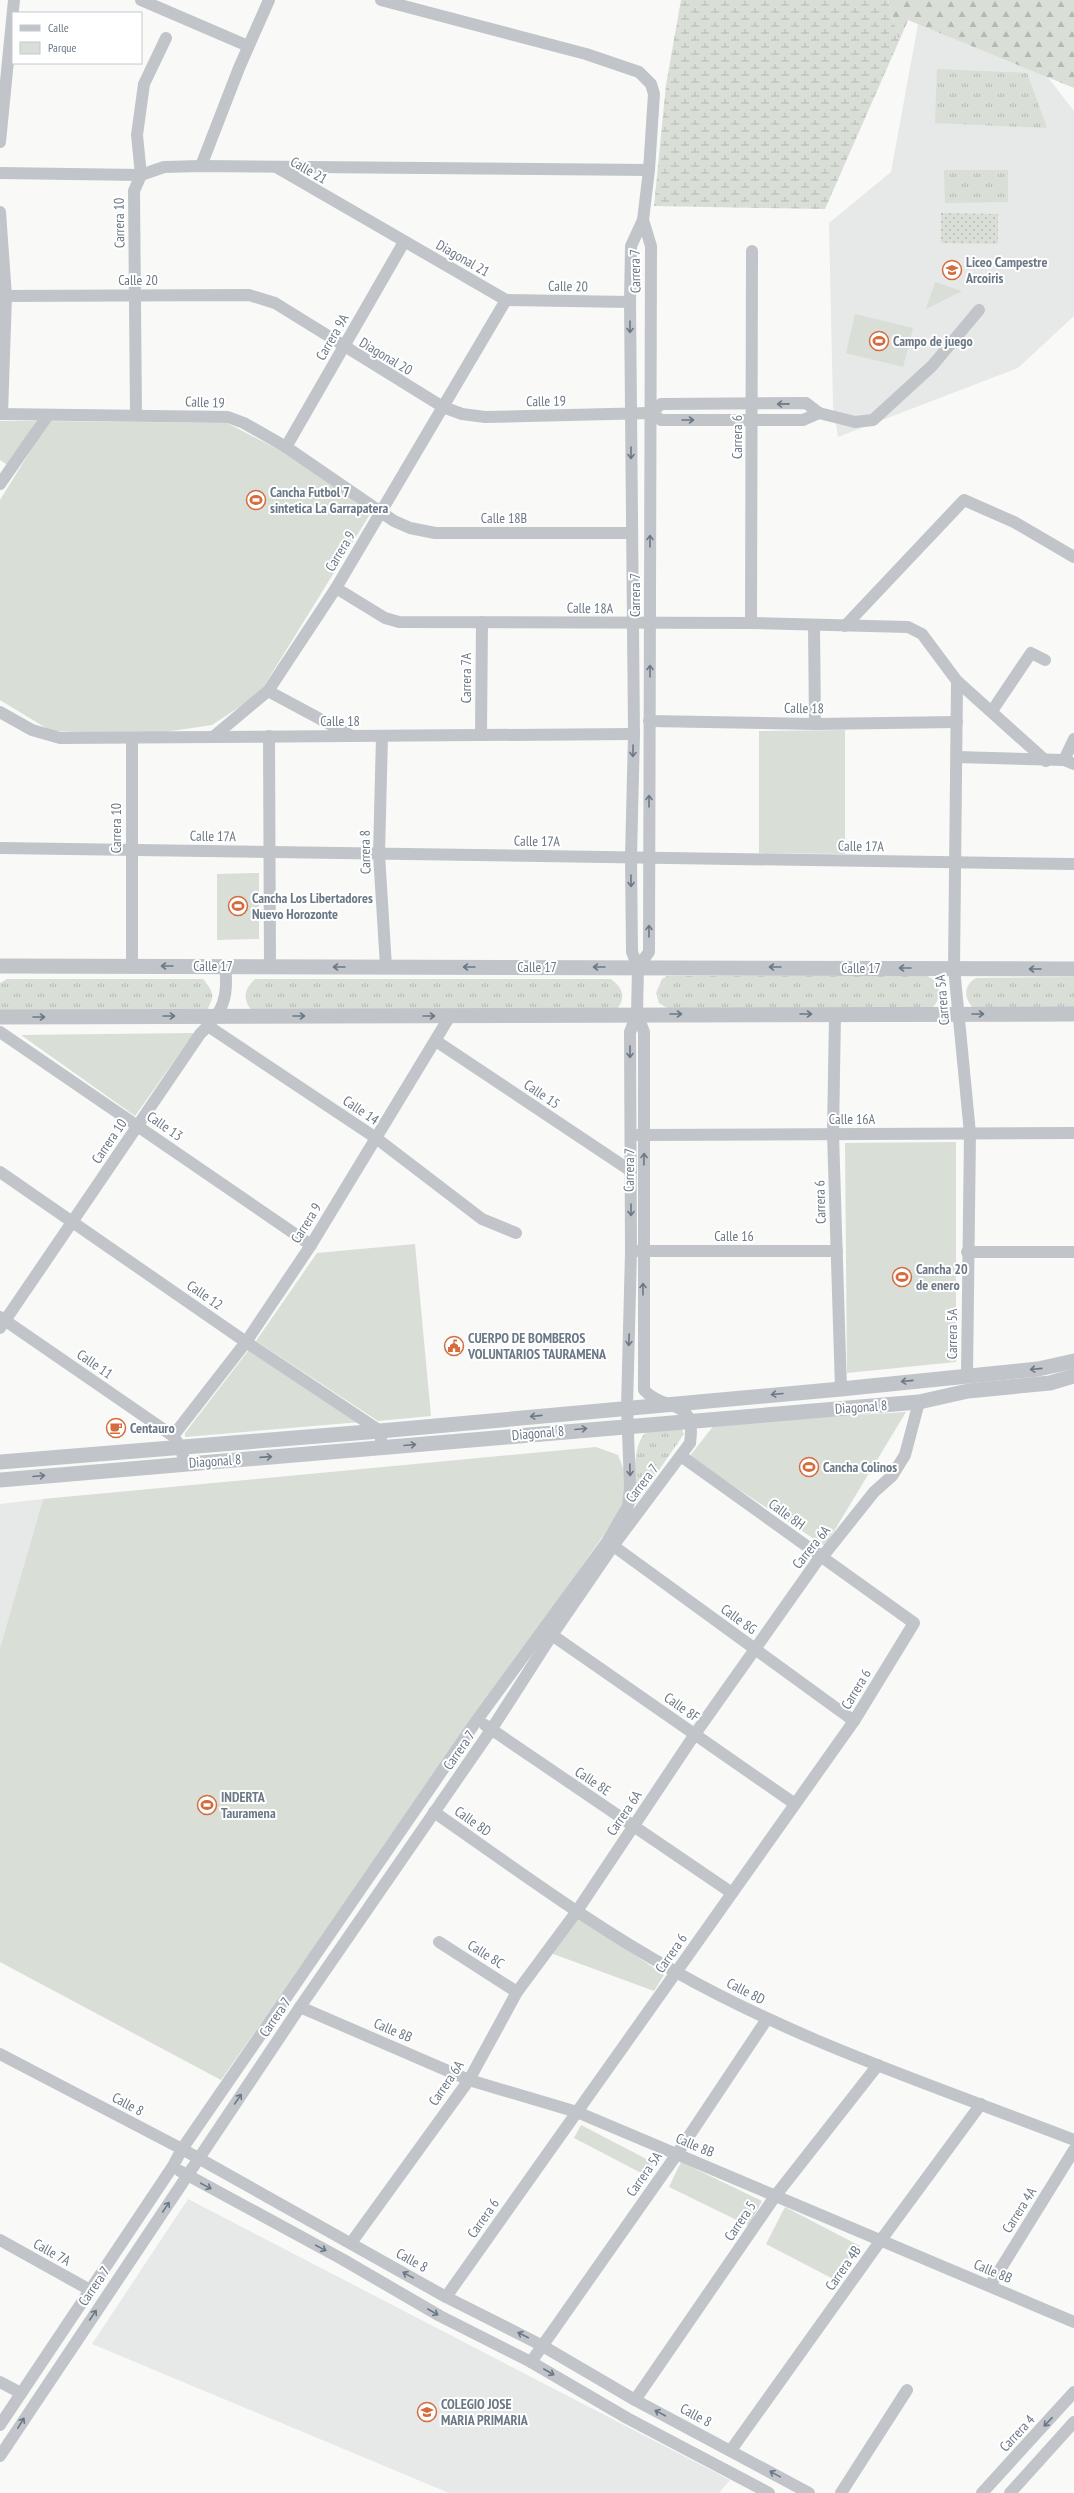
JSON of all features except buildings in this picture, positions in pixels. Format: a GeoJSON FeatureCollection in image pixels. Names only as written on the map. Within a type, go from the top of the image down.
{"type":"FeatureCollection","features":[{"type":"Feature","properties":{"kind":"street"},"geometry":{"type":"LineString","coordinates":[[0,142],[4,52],[14,0]]}},
{"type":"Feature","properties":{"kind":"street"},"geometry":{"type":"LineString","coordinates":[[141,0],[248,46]]}},
{"type":"Feature","properties":{"kind":"street"},"geometry":{"type":"LineString","coordinates":[[201,166],[248,46],[269,0]]}},
{"type":"Feature","properties":{"kind":"street","name":"Carrera 7"},"geometry":{"type":"LineString","coordinates":[[0,2425],[182,2149],[477,1720],[610,1544],[690,1443],[692,1430],[690,1420],[682,1409],[669,1403],[657,1401],[644,1390],[637,1251],[631,1171],[630,1032],[637,1014],[638,967],[632,952],[631,857],[634,734],[630,414],[631,246],[643,220],[649,170],[654,94],[651,84],[639,72],[586,54],[381,0]]}},
{"type":"Feature","properties":{"kind":"street","name":"Carrera 10"},"geometry":{"type":"LineString","coordinates":[[136,415],[134,191],[141,176],[137,135],[144,84],[166,38]]}},
{"type":"Feature","properties":{"kind":"street","name":"Calle 21"},"geometry":{"type":"LineString","coordinates":[[141,176],[164,167],[201,166],[277,168],[404,242]]}},
{"type":"Feature","properties":{"kind":"street"},"geometry":{"type":"LineString","coordinates":[[277,168],[649,170]]}},
{"type":"Feature","properties":{"kind":"street"},"geometry":{"type":"LineString","coordinates":[[0,173],[141,176]]}},
{"type":"Feature","properties":{"kind":"street"},"geometry":{"type":"LineString","coordinates":[[0,212],[3,296],[1,414]]}},
{"type":"Feature","properties":{"kind":"street","name":"Carrera 7"},"geometry":{"type":"LineString","coordinates":[[638,967],[649,952],[651,246],[643,220]]}},
{"type":"Feature","properties":{"kind":"street","name":"Diagonal 21"},"geometry":{"type":"LineString","coordinates":[[404,242],[506,300]]}},
{"type":"Feature","properties":{"kind":"street","name":"Carrera 9A"},"geometry":{"type":"LineString","coordinates":[[286,447],[404,242]]}},
{"type":"Feature","properties":{"kind":"street","name":"Carrera 6"},"geometry":{"type":"LineString","coordinates":[[751,623],[752,251]]}},
{"type":"Feature","properties":{"kind":"street","name":"Calle 20"},"geometry":{"type":"LineString","coordinates":[[3,296],[135,294],[249,295],[274,303]]}},
{"type":"Feature","properties":{"kind":"street","name":"Calle 20"},"geometry":{"type":"LineString","coordinates":[[506,300],[630,302]]}},
{"type":"Feature","properties":{"kind":"street","name":"Carrera 9"},"geometry":{"type":"LineString","coordinates":[[213,737],[268,691],[336,588],[506,300]]}},
{"type":"Feature","properties":{"kind":"street","name":"Diagonal 20"},"geometry":{"type":"LineString","coordinates":[[274,303],[343,348],[442,408]]}},
{"type":"Feature","properties":{"kind":"street"},"geometry":{"type":"LineString","coordinates":[[823,414],[855,422],[872,420],[932,366],[980,310]]}},
{"type":"Feature","properties":{"kind":"street","name":"Calle 19"},"geometry":{"type":"LineString","coordinates":[[650,413],[661,404],[806,404],[823,414]]}},
{"type":"Feature","properties":{"kind":"street","name":"Calle 19"},"geometry":{"type":"LineString","coordinates":[[442,408],[485,417],[650,413],[661,420],[803,420],[823,414]]}},
{"type":"Feature","properties":{"kind":"street","name":"Calle 19"},"geometry":{"type":"LineString","coordinates":[[1,414],[228,417],[244,423],[286,447],[380,513]]}},
{"type":"Feature","properties":{"kind":"street"},"geometry":{"type":"LineString","coordinates":[[2,478],[48,415]]}},
{"type":"Feature","properties":{"kind":"street"},"geometry":{"type":"LineString","coordinates":[[845,626],[964,500],[1014,522],[1074,557]]}},
{"type":"Feature","properties":{"kind":"street","name":"Calle 18B"},"geometry":{"type":"LineString","coordinates":[[380,513],[410,528],[435,533],[631,533]]}},
{"type":"Feature","properties":{"kind":"street","name":"Calle 18A"},"geometry":{"type":"LineString","coordinates":[[336,588],[385,618],[399,622],[650,624],[751,623],[814,626],[908,627],[922,634],[957,682]]}},
{"type":"Feature","properties":{"kind":"street","name":"Carrera 7A"},"geometry":{"type":"LineString","coordinates":[[481,735],[482,622]]}},
{"type":"Feature","properties":{"kind":"street"},"geometry":{"type":"LineString","coordinates":[[814,626],[816,724]]}},
{"type":"Feature","properties":{"kind":"street"},"geometry":{"type":"LineString","coordinates":[[992,711],[1031,652],[1045,660]]}},
{"type":"Feature","properties":{"kind":"street"},"geometry":{"type":"LineString","coordinates":[[957,682],[992,711],[1046,761]]}},
{"type":"Feature","properties":{"kind":"street","name":"Carrera 5A"},"geometry":{"type":"LineString","coordinates":[[957,682],[954,968],[970,1133],[967,1252],[967,1375]]}},
{"type":"Feature","properties":{"kind":"street"},"geometry":{"type":"LineString","coordinates":[[268,691],[352,736]]}},
{"type":"Feature","properties":{"kind":"street","name":"Calle 18"},"geometry":{"type":"LineString","coordinates":[[0,712],[46,736],[60,738],[634,734]]}},
{"type":"Feature","properties":{"kind":"street","name":"Calle 18"},"geometry":{"type":"LineString","coordinates":[[649,721],[816,724],[957,722]]}},
{"type":"Feature","properties":{"kind":"street"},"geometry":{"type":"LineString","coordinates":[[269,736],[270,966]]}},
{"type":"Feature","properties":{"kind":"street","name":"Carrera 8"},"geometry":{"type":"LineString","coordinates":[[382,736],[379,854],[386,967]]}},
{"type":"Feature","properties":{"kind":"street","name":"Carrera 10"},"geometry":{"type":"LineString","coordinates":[[132,738],[132,966]]}},
{"type":"Feature","properties":{"kind":"street"},"geometry":{"type":"LineString","coordinates":[[957,757],[1069,762],[1074,739]]}},
{"type":"Feature","properties":{"kind":"street","name":"Calle 17A"},"geometry":{"type":"LineString","coordinates":[[0,848],[1074,864]]}},
{"type":"Feature","properties":{"kind":"street","name":"Calle 17"},"geometry":{"type":"LineString","coordinates":[[0,966],[1074,969]]}},
{"type":"Feature","properties":{"kind":"street","name":"Carrera 10"},"geometry":{"type":"LineString","coordinates":[[2,1322],[73,1223],[200,1034],[212,1021],[225,1001],[228,987],[225,966]]}},
{"type":"Feature","properties":{"kind":"street"},"geometry":{"type":"LineString","coordinates":[[0,1017],[212,1021],[637,1014],[1074,1014]]}},
{"type":"Feature","properties":{"kind":"street","name":"Carrera 7"},"geometry":{"type":"LineString","coordinates":[[0,2456],[300,2007],[491,1730],[610,1544],[628,1506],[630,1485],[627,1407],[644,1135],[644,1032],[637,1014]]}},
{"type":"Feature","properties":{"kind":"street","name":"Carrera 6"},"geometry":{"type":"LineString","coordinates":[[835,1014],[833,1134],[841,1389]]}},
{"type":"Feature","properties":{"kind":"street","name":"Carrera 9"},"geometry":{"type":"LineString","coordinates":[[176,1441],[246,1342],[311,1245],[450,1016]]}},
{"type":"Feature","properties":{"kind":"street","name":"Calle 14"},"geometry":{"type":"LineString","coordinates":[[212,1021],[376,1138],[482,1219],[493,1225],[516,1233]]}},
{"type":"Feature","properties":{"kind":"street","name":"Calle 13"},"geometry":{"type":"LineString","coordinates":[[0,1032],[138,1125],[311,1245]]}},
{"type":"Feature","properties":{"kind":"street","name":"Calle 15"},"geometry":{"type":"LineString","coordinates":[[436,1041],[631,1171]]}},
{"type":"Feature","properties":{"kind":"street","name":"Calle 16A"},"geometry":{"type":"LineString","coordinates":[[631,1135],[1074,1133]]}},
{"type":"Feature","properties":{"kind":"street","name":"Calle 12"},"geometry":{"type":"LineString","coordinates":[[0,1172],[246,1342],[380,1431]]}},
{"type":"Feature","properties":{"kind":"street","name":"Calle 16"},"geometry":{"type":"LineString","coordinates":[[637,1251],[837,1251]]}},
{"type":"Feature","properties":{"kind":"street"},"geometry":{"type":"LineString","coordinates":[[967,1252],[1074,1252]]}},
{"type":"Feature","properties":{"kind":"street","name":"Calle 11"},"geometry":{"type":"LineString","coordinates":[[2,1322],[176,1441]]}},
{"type":"Feature","properties":{"kind":"street","name":"Diagonal 8"},"geometry":{"type":"LineString","coordinates":[[2,1461],[176,1441],[380,1431],[669,1403],[841,1389],[967,1375],[1038,1369],[1074,1361]]}},
{"type":"Feature","properties":{"kind":"street","name":"Diagonal 8"},"geometry":{"type":"LineString","coordinates":[[4,1479],[382,1448],[628,1425],[919,1402],[968,1391],[1050,1383],[1074,1376]]}},
{"type":"Feature","properties":{"kind":"street","name":"Carrera 6A"},"geometry":{"type":"LineString","coordinates":[[351,2243],[469,2080],[517,1992],[577,1911],[695,1734],[820,1557],[827,1551],[874,1492],[892,1476],[905,1455],[919,1402]]}},
{"type":"Feature","properties":{"kind":"street"},"geometry":{"type":"LineString","coordinates":[[380,1431],[382,1448]]}},
{"type":"Feature","properties":{"kind":"street"},"geometry":{"type":"LineString","coordinates":[[176,1441],[185,1463]]}},
{"type":"Feature","properties":{"kind":"street","name":"Calle 8H"},"geometry":{"type":"LineString","coordinates":[[681,1456],[914,1623]]}},
{"type":"Feature","properties":{"kind":"street"},"geometry":{"type":"LineString","coordinates":[[2,1461],[4,1479]]}},
{"type":"Feature","properties":{"kind":"street","name":"Calle 8G"},"geometry":{"type":"LineString","coordinates":[[610,1544],[854,1721]]}},
{"type":"Feature","properties":{"kind":"street","name":"Carrera 6"},"geometry":{"type":"LineString","coordinates":[[446,2297],[854,1721],[914,1623]]}},
{"type":"Feature","properties":{"kind":"street","name":"Calle 8F"},"geometry":{"type":"LineString","coordinates":[[552,1635],[795,1804]]}},
{"type":"Feature","properties":{"kind":"street","name":"Calle 8E"},"geometry":{"type":"LineString","coordinates":[[477,1720],[732,1893]]}},
{"type":"Feature","properties":{"kind":"street","name":"Calle 8D"},"geometry":{"type":"LineString","coordinates":[[434,1812],[577,1911],[676,1972],[767,2019],[878,2065],[1074,2140]]}},
{"type":"Feature","properties":{"kind":"street","name":"Calle 8C"},"geometry":{"type":"LineString","coordinates":[[439,1942],[517,1992]]}},
{"type":"Feature","properties":{"kind":"street","name":"Calle 8B"},"geometry":{"type":"LineString","coordinates":[[300,2007],[469,2080],[577,2112],[1074,2322]]}},
{"type":"Feature","properties":{"kind":"street","name":"Carrera 5A"},"geometry":{"type":"LineString","coordinates":[[531,2362],[541,2344],[677,2154],[767,2019]]}},
{"type":"Feature","properties":{"kind":"street","name":"Calle 8"},"geometry":{"type":"LineString","coordinates":[[1,2058],[182,2149],[198,2160],[351,2243],[446,2297],[541,2344],[635,2400],[809,2493]]}},
{"type":"Feature","properties":{"kind":"street","name":"Carrera 5"},"geometry":{"type":"LineString","coordinates":[[635,2400],[776,2195],[878,2065]]}},
{"type":"Feature","properties":{"kind":"street","name":"Carrera 4B"},"geometry":{"type":"LineString","coordinates":[[731,2450],[881,2240],[981,2104]]}},
{"type":"Feature","properties":{"kind":"street","name":"Carrera 4A"},"geometry":{"type":"LineString","coordinates":[[990,2286],[1074,2150]]}},
{"type":"Feature","properties":{"kind":"street"},"geometry":{"type":"LineString","coordinates":[[172,2166],[187,2176],[342,2260],[440,2316],[531,2362],[627,2418],[769,2493]]}},
{"type":"Feature","properties":{"kind":"street","name":"Calle 7A"},"geometry":{"type":"LineString","coordinates":[[0,2240],[90,2290]]}},
{"type":"Feature","properties":{"kind":"street"},"geometry":{"type":"LineString","coordinates":[[0,2382],[21,2393]]}},
{"type":"Feature","properties":{"kind":"street"},"geometry":{"type":"LineString","coordinates":[[841,2493],[907,2390]]}},
{"type":"Feature","properties":{"kind":"street","name":"Carrera 4"},"geometry":{"type":"LineString","coordinates":[[982,2493],[1074,2392]]}},
{"type":"Feature","properties":{"kind":"street"},"geometry":{"type":"LineString","coordinates":[[1010,2493],[1073,2425]]}},
{"type":"Feature","properties":{"kind":"shaded area","name":"Liceo Campestre Arcoiris"},"geometry":{"type":"Polygon","coordinates":[[[918,24],[1035,61],[1074,111],[1074,316],[1018,368],[838,437],[833,406],[829,223],[891,172],[918,24]]]}},
{"type":"Feature","properties":{"kind":"shaded area"},"geometry":{"type":"Polygon","coordinates":[[[43,1499],[0,1648],[0,1504],[43,1499]]]}},
{"type":"Feature","properties":{"kind":"shaded area","name":"COLEGIO JOSE MARIA PRIMARIA"},"geometry":{"type":"Polygon","coordinates":[[[188,2199],[730,2480],[719,2493],[449,2493],[92,2344],[188,2199]]]}},
{"type":"Feature","properties":{"kind":"green space"},"geometry":{"type":"Polygon","coordinates":[[[681,0],[888,0],[899,41],[825,209],[654,206],[666,85],[681,0]]]}},
{"type":"Feature","properties":{"kind":"green space"},"geometry":{"type":"Polygon","coordinates":[[[888,0],[1074,0],[1074,88],[908,20],[899,41],[888,0]]]}},
{"type":"Feature","properties":{"kind":"green space"},"geometry":{"type":"Polygon","coordinates":[[[937,69],[1027,73],[1047,128],[935,123],[937,69]]]}},
{"type":"Feature","properties":{"kind":"green space"},"geometry":{"type":"Polygon","coordinates":[[[944,170],[1008,170],[1008,202],[945,203],[944,170]]]}},
{"type":"Feature","properties":{"kind":"green space"},"geometry":{"type":"Polygon","coordinates":[[[941,213],[998,214],[998,244],[941,243],[941,213]]]}},
{"type":"Feature","properties":{"kind":"green space"},"geometry":{"type":"Polygon","coordinates":[[[935,282],[962,291],[926,309],[935,282]]]}},
{"type":"Feature","properties":{"kind":"green space","name":"Campo de juego"},"geometry":{"type":"Polygon","coordinates":[[[855,314],[913,328],[903,367],[846,353],[855,314]]]}},
{"type":"Feature","properties":{"kind":"green space"},"geometry":{"type":"Polygon","coordinates":[[[0,421],[36,421],[9,466],[0,460],[0,421]]]}},
{"type":"Feature","properties":{"kind":"green space"},"geometry":{"type":"Polygon","coordinates":[[[49,421],[227,423],[285,453],[372,511],[259,694],[212,725],[144,735],[51,731],[0,700],[0,500],[49,421]]]}},
{"type":"Feature","properties":{"kind":"green space"},"geometry":{"type":"Polygon","coordinates":[[[845,730],[845,854],[759,853],[759,731],[845,730]]]}},
{"type":"Feature","properties":{"kind":"green space","name":"Cancha Los Libertadores Nuevo Horozonte"},"geometry":{"type":"Polygon","coordinates":[[[259,873],[259,939],[217,940],[217,874],[259,873]]]}},
{"type":"Feature","properties":{"kind":"green space"},"geometry":{"type":"Polygon","coordinates":[[[667,976],[926,976],[935,981],[939,989],[939,994],[933,1007],[667,1008],[659,1003],[656,993],[662,979],[667,976]]]}},
{"type":"Feature","properties":{"kind":"green space"},"geometry":{"type":"Polygon","coordinates":[[[1074,977],[1074,1011],[976,1011],[969,1003],[966,994],[968,986],[976,978],[1074,977]]]}},
{"type":"Feature","properties":{"kind":"green space"},"geometry":{"type":"Polygon","coordinates":[[[7,979],[203,979],[212,993],[212,1000],[205,1014],[0,1011],[0,983],[7,979]]]}},
{"type":"Feature","properties":{"kind":"green space"},"geometry":{"type":"Polygon","coordinates":[[[255,979],[611,979],[619,987],[622,999],[614,1013],[255,1015],[248,1006],[246,1001],[246,993],[255,979]]]}},
{"type":"Feature","properties":{"kind":"green space"},"geometry":{"type":"Polygon","coordinates":[[[194,1033],[135,1116],[21,1035],[194,1033]]]}},
{"type":"Feature","properties":{"kind":"green space","name":"Cancha 20 de enero"},"geometry":{"type":"Polygon","coordinates":[[[956,1142],[956,1362],[847,1373],[845,1143],[956,1142]]]}},
{"type":"Feature","properties":{"kind":"green space"},"geometry":{"type":"Polygon","coordinates":[[[415,1244],[431,1416],[378,1421],[256,1341],[317,1253],[415,1244]]]}},
{"type":"Feature","properties":{"kind":"green space"},"geometry":{"type":"Polygon","coordinates":[[[251,1347],[361,1422],[185,1437],[185,1433],[251,1347]]]}},
{"type":"Feature","properties":{"kind":"green space"},"geometry":{"type":"Polygon","coordinates":[[[906,1412],[825,1546],[689,1457],[715,1424],[906,1412]]]}},
{"type":"Feature","properties":{"kind":"green space"},"geometry":{"type":"Polygon","coordinates":[[[681,1428],[684,1434],[634,1506],[636,1455],[638,1445],[642,1437],[647,1432],[659,1429],[681,1428]]]}},
{"type":"Feature","properties":{"kind":"green space","name":"INDERTA Tauramena"},"geometry":{"type":"Polygon","coordinates":[[[596,1447],[618,1455],[625,1473],[622,1509],[221,2080],[0,1962],[0,1648],[43,1499],[596,1447]]]}},
{"type":"Feature","properties":{"kind":"green space"},"geometry":{"type":"Polygon","coordinates":[[[577,1915],[664,1975],[654,1991],[548,1952],[577,1915]]]}},
{"type":"Feature","properties":{"kind":"green space"},"geometry":{"type":"Polygon","coordinates":[[[581,2125],[654,2163],[647,2176],[574,2138],[581,2125]]]}},
{"type":"Feature","properties":{"kind":"green space"},"geometry":{"type":"Polygon","coordinates":[[[681,2162],[762,2201],[749,2226],[669,2187],[681,2162]]]}},
{"type":"Feature","properties":{"kind":"green space"},"geometry":{"type":"Polygon","coordinates":[[[785,2207],[860,2246],[841,2283],[766,2244],[785,2207]]]}},
{"type":"Feature","properties":{"kind":"place","name":"Liceo Campestre Arcoiris"},"geometry":{"type":"Point","coordinates":[952,270]}},
{"type":"Feature","properties":{"kind":"place","name":"Campo de juego"},"geometry":{"type":"Point","coordinates":[879,341]}},
{"type":"Feature","properties":{"kind":"place","name":"Cancha Futbol 7 sintetica La Garrapatera"},"geometry":{"type":"Point","coordinates":[256,500]}},
{"type":"Feature","properties":{"kind":"place","name":"Cancha Los Libertadores Nuevo Horozonte"},"geometry":{"type":"Point","coordinates":[238,906]}},
{"type":"Feature","properties":{"kind":"place","name":"Cancha 20 de enero"},"geometry":{"type":"Point","coordinates":[902,1277]}},
{"type":"Feature","properties":{"kind":"place","name":"CUERPO DE BOMBEROS VOLUNTARIOS TAURAMENA"},"geometry":{"type":"Point","coordinates":[454,1346]}},
{"type":"Feature","properties":{"kind":"place","name":"Centauro"},"geometry":{"type":"Point","coordinates":[116,1428]}},
{"type":"Feature","properties":{"kind":"place","name":"Cancha Colinos"},"geometry":{"type":"Point","coordinates":[809,1467]}},
{"type":"Feature","properties":{"kind":"place","name":"INDERTA Tauramena"},"geometry":{"type":"Point","coordinates":[207,1805]}},
{"type":"Feature","properties":{"kind":"place","name":"COLEGIO JOSE MARIA PRIMARIA"},"geometry":{"type":"Point","coordinates":[427,2412]}}]}
